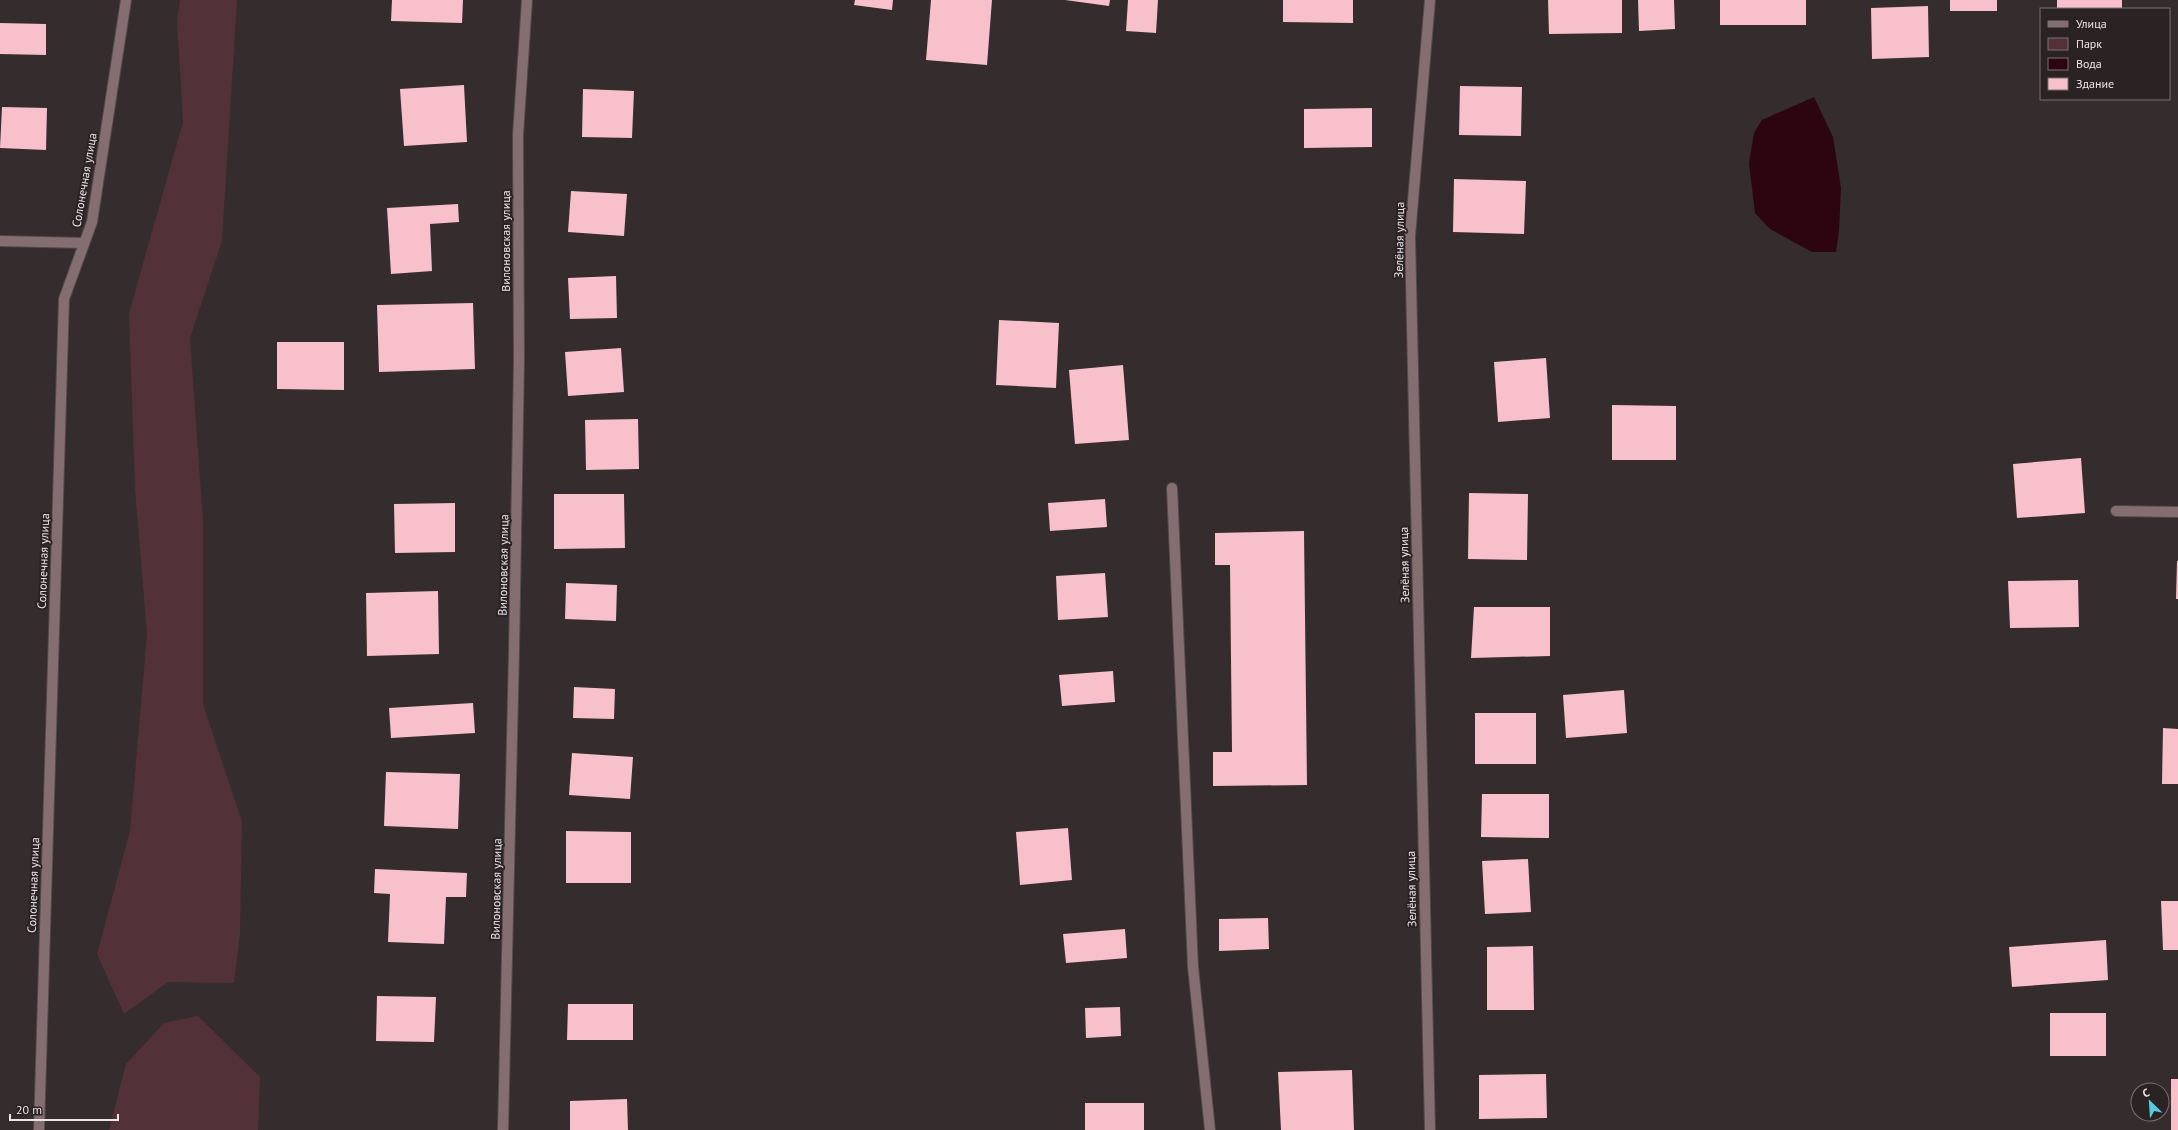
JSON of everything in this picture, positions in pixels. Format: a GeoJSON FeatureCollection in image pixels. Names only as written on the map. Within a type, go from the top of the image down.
{"type":"FeatureCollection","features":[{"type":"Feature","properties":{"kind":"street","name":"Солонечная улица"},"geometry":{"type":"LineString","coordinates":[[39,1130],[64,299],[92,222],[126,0]]}},
{"type":"Feature","properties":{"kind":"street","name":"Вилоновская улица"},"geometry":{"type":"LineString","coordinates":[[503,1130],[519,361],[518,135],[527,0]]}},
{"type":"Feature","properties":{"kind":"street","name":"Зелёная улица"},"geometry":{"type":"LineString","coordinates":[[1430,0],[1410,236],[1430,1130]]}},
{"type":"Feature","properties":{"kind":"street"},"geometry":{"type":"LineString","coordinates":[[0,241],[84,242]]}},
{"type":"Feature","properties":{"kind":"street"},"geometry":{"type":"LineString","coordinates":[[1172,488],[1194,967],[1210,1130]]}},
{"type":"Feature","properties":{"kind":"street"},"geometry":{"type":"LineString","coordinates":[[2116,511],[2178,512]]}},
{"type":"Feature","properties":{"kind":"green space"},"geometry":{"type":"Polygon","coordinates":[[[180,0],[237,0],[222,241],[190,338],[203,521],[203,704],[242,822],[240,933],[234,983],[168,982],[124,1014],[97,954],[130,831],[147,634],[135,489],[129,313],[183,122],[177,21],[180,0]]]}},
{"type":"Feature","properties":{"kind":"green space"},"geometry":{"type":"Polygon","coordinates":[[[198,1016],[260,1077],[258,1130],[109,1130],[126,1064],[164,1023],[198,1016]]]}},
{"type":"Feature","properties":{"kind":"water"},"geometry":{"type":"Polygon","coordinates":[[[1814,97],[1833,137],[1841,188],[1839,231],[1836,252],[1812,252],[1770,229],[1755,213],[1749,163],[1754,133],[1762,120],[1814,97]]]}},
{"type":"Feature","properties":{"kind":"building"},"geometry":{"type":"Polygon","coordinates":[[[392,0],[463,0],[462,23],[391,21],[392,0]]]}},
{"type":"Feature","properties":{"kind":"building"},"geometry":{"type":"Polygon","coordinates":[[[855,0],[893,0],[892,10],[854,5],[855,0]]]}},
{"type":"Feature","properties":{"kind":"building"},"geometry":{"type":"Polygon","coordinates":[[[931,0],[992,0],[987,65],[926,60],[931,0]]]}},
{"type":"Feature","properties":{"kind":"building"},"geometry":{"type":"Polygon","coordinates":[[[1065,0],[1110,0],[1109,6],[1065,0]]]}},
{"type":"Feature","properties":{"kind":"building"},"geometry":{"type":"Polygon","coordinates":[[[1128,0],[1158,0],[1156,33],[1126,31],[1128,0]]]}},
{"type":"Feature","properties":{"kind":"building"},"geometry":{"type":"Polygon","coordinates":[[[1283,0],[1353,0],[1353,23],[1283,22],[1283,0]]]}},
{"type":"Feature","properties":{"kind":"building"},"geometry":{"type":"Polygon","coordinates":[[[1548,0],[1622,0],[1622,33],[1549,34],[1548,0]]]}},
{"type":"Feature","properties":{"kind":"building"},"geometry":{"type":"Polygon","coordinates":[[[1638,0],[1674,0],[1675,29],[1639,31],[1638,0]]]}},
{"type":"Feature","properties":{"kind":"building"},"geometry":{"type":"Polygon","coordinates":[[[1720,0],[1806,0],[1806,25],[1720,25],[1720,0]]]}},
{"type":"Feature","properties":{"kind":"building"},"geometry":{"type":"Polygon","coordinates":[[[1950,0],[1997,0],[1997,11],[1950,11],[1950,0]]]}},
{"type":"Feature","properties":{"kind":"building"},"geometry":{"type":"Polygon","coordinates":[[[2057,0],[2122,0],[2122,8],[2057,8],[2057,0]]]}},
{"type":"Feature","properties":{"kind":"building"},"geometry":{"type":"Polygon","coordinates":[[[1928,6],[1929,57],[1872,59],[1871,8],[1928,6]]]}},
{"type":"Feature","properties":{"kind":"building"},"geometry":{"type":"Polygon","coordinates":[[[0,23],[46,24],[46,55],[0,54],[0,23]]]}},
{"type":"Feature","properties":{"kind":"building"},"geometry":{"type":"Polygon","coordinates":[[[464,85],[467,142],[404,146],[400,89],[464,85]]]}},
{"type":"Feature","properties":{"kind":"building"},"geometry":{"type":"Polygon","coordinates":[[[1460,86],[1522,87],[1521,136],[1459,135],[1460,86]]]}},
{"type":"Feature","properties":{"kind":"building"},"geometry":{"type":"Polygon","coordinates":[[[583,89],[634,91],[632,138],[582,137],[583,89]]]}},
{"type":"Feature","properties":{"kind":"building"},"geometry":{"type":"Polygon","coordinates":[[[2,107],[47,108],[46,150],[0,148],[2,107]]]}},
{"type":"Feature","properties":{"kind":"building"},"geometry":{"type":"Polygon","coordinates":[[[1372,108],[1372,147],[1304,148],[1304,109],[1372,108]]]}},
{"type":"Feature","properties":{"kind":"building"},"geometry":{"type":"Polygon","coordinates":[[[1454,179],[1526,181],[1524,234],[1453,232],[1454,179]]]}},
{"type":"Feature","properties":{"kind":"building"},"geometry":{"type":"Polygon","coordinates":[[[571,191],[627,194],[624,236],[568,232],[571,191]]]}},
{"type":"Feature","properties":{"kind":"building"},"geometry":{"type":"Polygon","coordinates":[[[458,204],[459,222],[430,224],[432,271],[391,274],[387,208],[458,204]]]}},
{"type":"Feature","properties":{"kind":"building"},"geometry":{"type":"Polygon","coordinates":[[[616,276],[617,318],[570,319],[568,278],[616,276]]]}},
{"type":"Feature","properties":{"kind":"building"},"geometry":{"type":"Polygon","coordinates":[[[473,303],[475,369],[379,372],[377,305],[473,303]]]}},
{"type":"Feature","properties":{"kind":"building"},"geometry":{"type":"Polygon","coordinates":[[[999,320],[1059,323],[1056,388],[996,385],[999,320]]]}},
{"type":"Feature","properties":{"kind":"building"},"geometry":{"type":"Polygon","coordinates":[[[277,342],[344,342],[344,390],[277,389],[277,342]]]}},
{"type":"Feature","properties":{"kind":"building"},"geometry":{"type":"Polygon","coordinates":[[[621,348],[624,392],[568,396],[565,352],[621,348]]]}},
{"type":"Feature","properties":{"kind":"building"},"geometry":{"type":"Polygon","coordinates":[[[1546,358],[1550,418],[1498,422],[1494,362],[1546,358]]]}},
{"type":"Feature","properties":{"kind":"building"},"geometry":{"type":"Polygon","coordinates":[[[1123,365],[1129,440],[1075,444],[1069,370],[1123,365]]]}},
{"type":"Feature","properties":{"kind":"building"},"geometry":{"type":"Polygon","coordinates":[[[1612,405],[1676,406],[1676,460],[1612,460],[1612,405]]]}},
{"type":"Feature","properties":{"kind":"building"},"geometry":{"type":"Polygon","coordinates":[[[638,419],[639,469],[586,470],[585,420],[638,419]]]}},
{"type":"Feature","properties":{"kind":"building"},"geometry":{"type":"Polygon","coordinates":[[[2081,458],[2085,513],[2017,518],[2013,464],[2081,458]]]}},
{"type":"Feature","properties":{"kind":"building"},"geometry":{"type":"Polygon","coordinates":[[[1469,493],[1528,494],[1527,560],[1468,559],[1469,493]]]}},
{"type":"Feature","properties":{"kind":"building"},"geometry":{"type":"Polygon","coordinates":[[[554,494],[624,494],[625,548],[554,549],[554,494]]]}},
{"type":"Feature","properties":{"kind":"building"},"geometry":{"type":"Polygon","coordinates":[[[1105,499],[1107,527],[1050,531],[1048,503],[1105,499]]]}},
{"type":"Feature","properties":{"kind":"building"},"geometry":{"type":"Polygon","coordinates":[[[455,503],[455,552],[395,553],[394,504],[455,503]]]}},
{"type":"Feature","properties":{"kind":"building"},"geometry":{"type":"Polygon","coordinates":[[[1304,531],[1307,785],[1213,786],[1213,752],[1232,752],[1230,565],[1215,565],[1215,533],[1304,531]]]}},
{"type":"Feature","properties":{"kind":"building"},"geometry":{"type":"Polygon","coordinates":[[[2177,561],[2178,599],[2176,599],[2177,561]]]}},
{"type":"Feature","properties":{"kind":"building"},"geometry":{"type":"Polygon","coordinates":[[[1105,573],[1108,617],[1058,620],[1056,576],[1105,573]]]}},
{"type":"Feature","properties":{"kind":"building"},"geometry":{"type":"Polygon","coordinates":[[[2078,580],[2079,627],[2010,628],[2008,581],[2078,580]]]}},
{"type":"Feature","properties":{"kind":"building"},"geometry":{"type":"Polygon","coordinates":[[[566,583],[617,585],[616,621],[565,619],[566,583]]]}},
{"type":"Feature","properties":{"kind":"building"},"geometry":{"type":"Polygon","coordinates":[[[438,591],[439,654],[367,656],[366,593],[438,591]]]}},
{"type":"Feature","properties":{"kind":"building"},"geometry":{"type":"Polygon","coordinates":[[[1474,607],[1550,607],[1550,656],[1471,658],[1474,607]]]}},
{"type":"Feature","properties":{"kind":"building"},"geometry":{"type":"Polygon","coordinates":[[[1113,671],[1115,702],[1062,706],[1059,675],[1113,671]]]}},
{"type":"Feature","properties":{"kind":"building"},"geometry":{"type":"Polygon","coordinates":[[[574,687],[615,689],[614,719],[573,718],[574,687]]]}},
{"type":"Feature","properties":{"kind":"building"},"geometry":{"type":"Polygon","coordinates":[[[1624,690],[1627,733],[1566,738],[1563,695],[1624,690]]]}},
{"type":"Feature","properties":{"kind":"building"},"geometry":{"type":"Polygon","coordinates":[[[473,703],[475,733],[391,738],[389,708],[473,703]]]}},
{"type":"Feature","properties":{"kind":"building"},"geometry":{"type":"Polygon","coordinates":[[[1475,713],[1536,713],[1536,764],[1475,764],[1475,713]]]}},
{"type":"Feature","properties":{"kind":"building"},"geometry":{"type":"Polygon","coordinates":[[[2163,728],[2178,729],[2178,784],[2162,784],[2163,728]]]}},
{"type":"Feature","properties":{"kind":"building"},"geometry":{"type":"Polygon","coordinates":[[[572,753],[633,757],[630,799],[569,795],[572,753]]]}},
{"type":"Feature","properties":{"kind":"building"},"geometry":{"type":"Polygon","coordinates":[[[386,772],[460,774],[458,829],[384,826],[386,772]]]}},
{"type":"Feature","properties":{"kind":"building"},"geometry":{"type":"Polygon","coordinates":[[[1482,794],[1549,794],[1549,838],[1481,837],[1482,794]]]}},
{"type":"Feature","properties":{"kind":"building"},"geometry":{"type":"Polygon","coordinates":[[[1068,828],[1072,880],[1020,885],[1016,832],[1068,828]]]}},
{"type":"Feature","properties":{"kind":"building"},"geometry":{"type":"Polygon","coordinates":[[[566,831],[631,832],[631,883],[566,883],[566,831]]]}},
{"type":"Feature","properties":{"kind":"building"},"geometry":{"type":"Polygon","coordinates":[[[1528,859],[1531,912],[1485,914],[1482,861],[1528,859]]]}},
{"type":"Feature","properties":{"kind":"building"},"geometry":{"type":"Polygon","coordinates":[[[375,869],[467,873],[466,897],[446,897],[444,944],[388,942],[390,894],[374,893],[375,869]]]}},
{"type":"Feature","properties":{"kind":"building"},"geometry":{"type":"Polygon","coordinates":[[[2161,901],[2178,901],[2178,950],[2163,950],[2161,901]]]}},
{"type":"Feature","properties":{"kind":"building"},"geometry":{"type":"Polygon","coordinates":[[[1268,918],[1269,949],[1219,951],[1219,919],[1268,918]]]}},
{"type":"Feature","properties":{"kind":"building"},"geometry":{"type":"Polygon","coordinates":[[[1125,929],[1127,958],[1066,963],[1063,934],[1125,929]]]}},
{"type":"Feature","properties":{"kind":"building"},"geometry":{"type":"Polygon","coordinates":[[[2106,940],[2108,980],[2012,987],[2009,947],[2106,940]]]}},
{"type":"Feature","properties":{"kind":"building"},"geometry":{"type":"Polygon","coordinates":[[[1533,946],[1534,1010],[1487,1010],[1487,947],[1533,946]]]}},
{"type":"Feature","properties":{"kind":"building"},"geometry":{"type":"Polygon","coordinates":[[[377,996],[436,997],[434,1042],[376,1041],[377,996]]]}},
{"type":"Feature","properties":{"kind":"building"},"geometry":{"type":"Polygon","coordinates":[[[568,1004],[633,1004],[633,1040],[567,1040],[568,1004]]]}},
{"type":"Feature","properties":{"kind":"building"},"geometry":{"type":"Polygon","coordinates":[[[1120,1007],[1121,1036],[1086,1038],[1085,1008],[1120,1007]]]}},
{"type":"Feature","properties":{"kind":"building"},"geometry":{"type":"Polygon","coordinates":[[[2050,1013],[2106,1013],[2106,1056],[2050,1056],[2050,1013]]]}},
{"type":"Feature","properties":{"kind":"building"},"geometry":{"type":"Polygon","coordinates":[[[1352,1070],[1354,1130],[1281,1130],[1278,1072],[1352,1070]]]}},
{"type":"Feature","properties":{"kind":"building"},"geometry":{"type":"Polygon","coordinates":[[[1546,1074],[1547,1118],[1479,1119],[1479,1075],[1546,1074]]]}},
{"type":"Feature","properties":{"kind":"building"},"geometry":{"type":"Polygon","coordinates":[[[2171,1079],[2178,1079],[2178,1130],[2171,1130],[2171,1079]]]}},
{"type":"Feature","properties":{"kind":"building"},"geometry":{"type":"Polygon","coordinates":[[[627,1099],[628,1130],[570,1130],[570,1101],[627,1099]]]}},
{"type":"Feature","properties":{"kind":"building"},"geometry":{"type":"Polygon","coordinates":[[[1085,1103],[1144,1103],[1144,1130],[1085,1130],[1085,1103]]]}}]}
